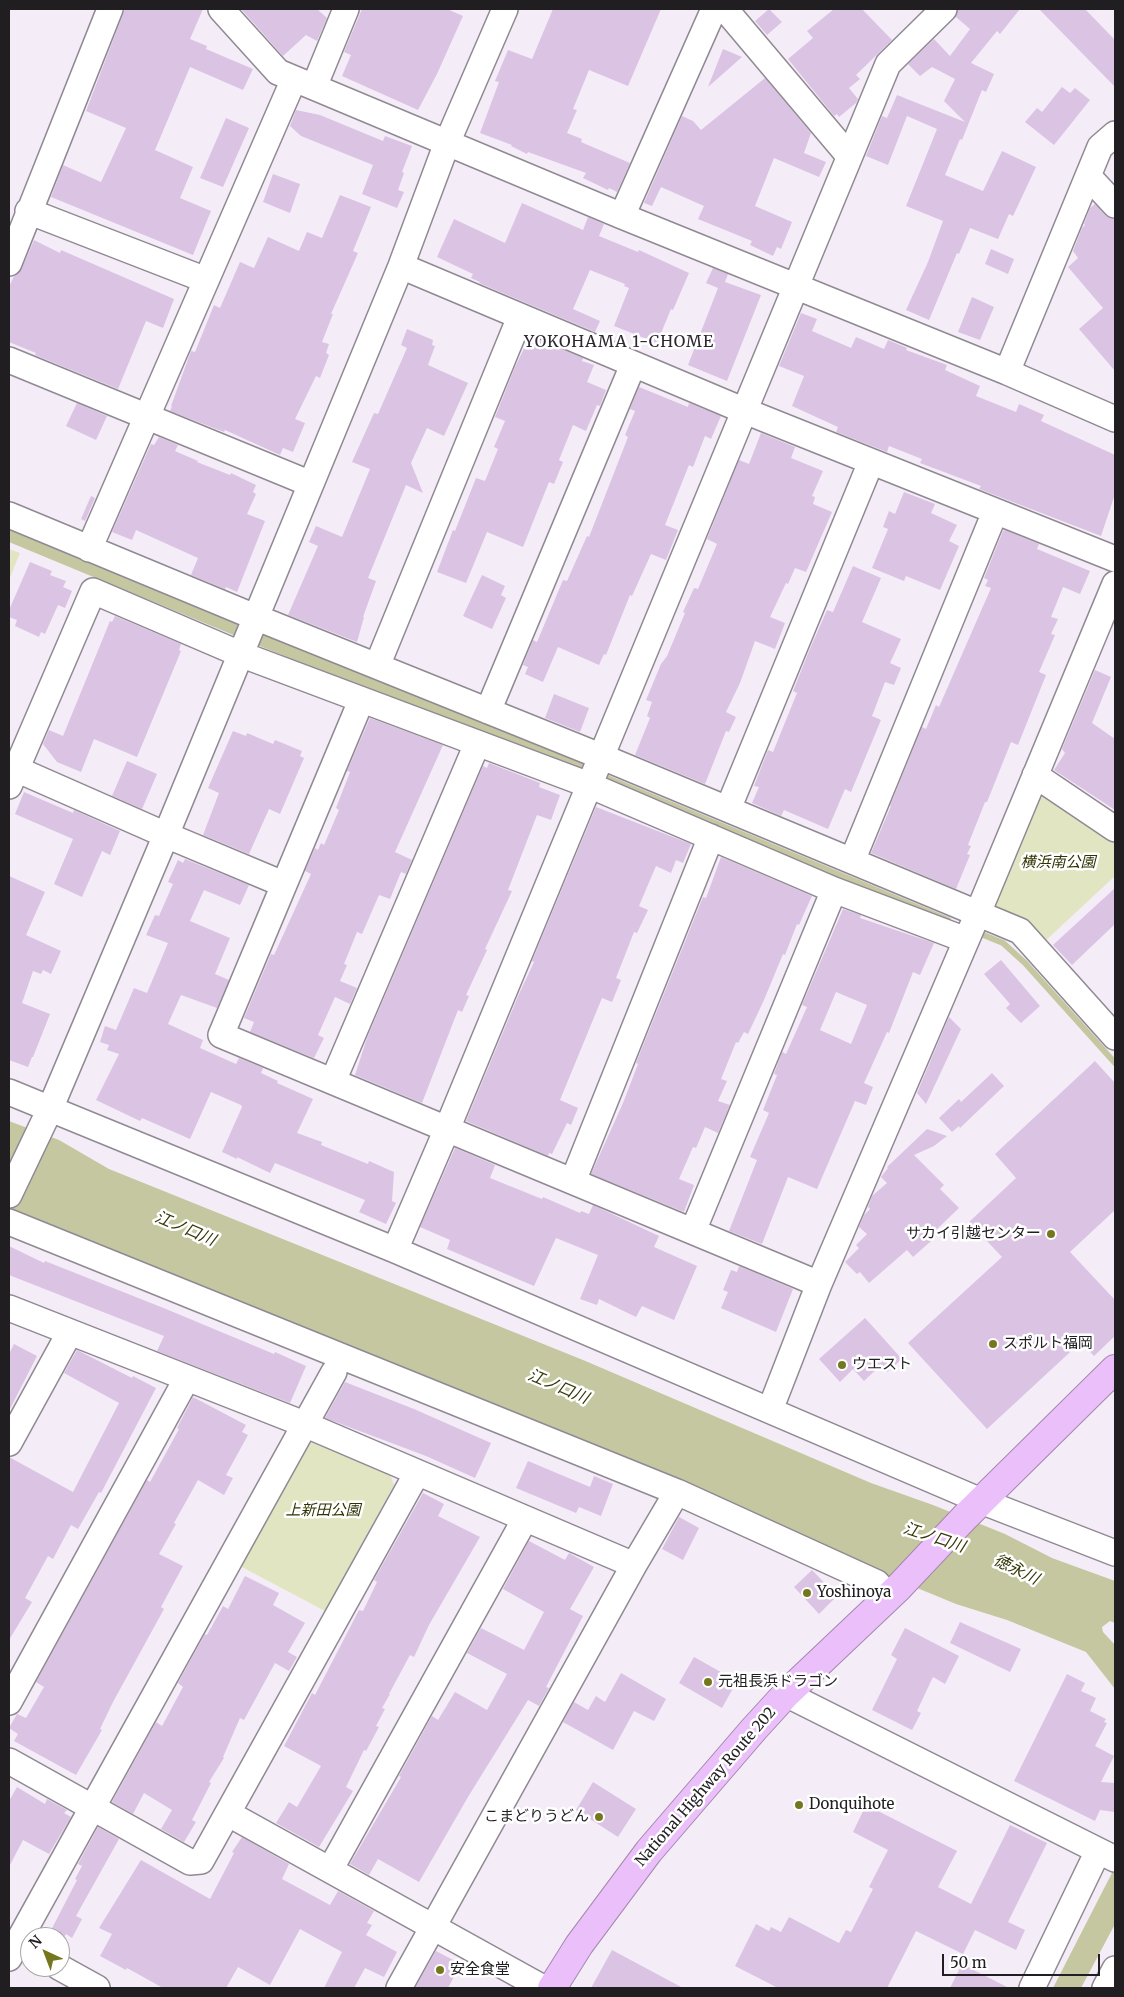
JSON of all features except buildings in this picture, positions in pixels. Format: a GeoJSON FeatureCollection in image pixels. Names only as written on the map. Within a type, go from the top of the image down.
{"type":"FeatureCollection","features":[{"type":"Feature","properties":{"kind":"highway","name":"National Highway Route 202"},"geometry":{"type":"LineString","coordinates":[[552,1988],[579,1944],[649,1851],[786,1694],[894,1591],[973,1509],[1115,1369]]}},
{"type":"Feature","properties":{"kind":"street"},"geometry":{"type":"LineString","coordinates":[[9,264],[28,211],[110,9]]}},
{"type":"Feature","properties":{"kind":"street"},"geometry":{"type":"LineString","coordinates":[[220,9],[278,72],[622,216],[1007,372],[1115,419]]}},
{"type":"Feature","properties":{"kind":"street"},"geometry":{"type":"LineString","coordinates":[[89,549],[206,280],[304,83],[346,9]]}},
{"type":"Feature","properties":{"kind":"street"},"geometry":{"type":"LineString","coordinates":[[9,1196],[50,1109],[166,835],[401,266],[447,143],[505,9]]}},
{"type":"Feature","properties":{"kind":"street"},"geometry":{"type":"LineString","coordinates":[[622,216],[714,9]]}},
{"type":"Feature","properties":{"kind":"street"},"geometry":{"type":"LineString","coordinates":[[726,9],[849,156]]}},
{"type":"Feature","properties":{"kind":"street"},"geometry":{"type":"LineString","coordinates":[[395,1250],[590,785],[600,756],[888,64],[944,9]]}},
{"type":"Feature","properties":{"kind":"street"},"geometry":{"type":"LineString","coordinates":[[1007,372],[1100,147],[1115,134]]}},
{"type":"Feature","properties":{"kind":"street"},"geometry":{"type":"LineString","coordinates":[[1088,177],[1115,205]]}},
{"type":"Feature","properties":{"kind":"street"},"geometry":{"type":"LineString","coordinates":[[28,211],[206,280]]}},
{"type":"Feature","properties":{"kind":"street"},"geometry":{"type":"LineString","coordinates":[[401,266],[633,365],[1115,560]]}},
{"type":"Feature","properties":{"kind":"street"},"geometry":{"type":"LineString","coordinates":[[377,666],[520,317]]}},
{"type":"Feature","properties":{"kind":"street"},"geometry":{"type":"LineString","coordinates":[[9,360],[311,484]]}},
{"type":"Feature","properties":{"kind":"street"},"geometry":{"type":"LineString","coordinates":[[488,711],[633,365]]}},
{"type":"Feature","properties":{"kind":"street"},"geometry":{"type":"LineString","coordinates":[[728,809],[871,462]]}},
{"type":"Feature","properties":{"kind":"street"},"geometry":{"type":"LineString","coordinates":[[852,861],[995,512]]}},
{"type":"Feature","properties":{"kind":"street"},"geometry":{"type":"LineString","coordinates":[[9,515],[255,618],[600,756],[1020,931],[1115,1037]]}},
{"type":"Feature","properties":{"kind":"street"},"geometry":{"type":"LineString","coordinates":[[770,1410],[820,1284],[1035,775],[1106,636],[1115,584]]}},
{"type":"Feature","properties":{"kind":"street"},"geometry":{"type":"LineString","coordinates":[[283,884],[166,835],[13,778],[93,591],[240,654],[361,701],[590,785],[834,890],[966,940]]}},
{"type":"Feature","properties":{"kind":"street"},"geometry":{"type":"LineString","coordinates":[[361,701],[221,1035],[820,1284]]}},
{"type":"Feature","properties":{"kind":"street"},"geometry":{"type":"LineString","coordinates":[[334,1082],[477,744]]}},
{"type":"Feature","properties":{"kind":"street"},"geometry":{"type":"LineString","coordinates":[[1035,775],[1115,829]]}},
{"type":"Feature","properties":{"kind":"street"},"geometry":{"type":"LineString","coordinates":[[573,1181],[711,837]]}},
{"type":"Feature","properties":{"kind":"street"},"geometry":{"type":"LineString","coordinates":[[693,1231],[834,890]]}},
{"type":"Feature","properties":{"kind":"street"},"geometry":{"type":"LineString","coordinates":[[9,1092],[395,1250],[770,1410],[973,1509],[1115,1553]]}},
{"type":"Feature","properties":{"kind":"street"},"geometry":{"type":"LineString","coordinates":[[9,1222],[677,1492],[894,1591]]}},
{"type":"Feature","properties":{"kind":"street"},"geometry":{"type":"LineString","coordinates":[[9,1308],[304,1424],[634,1565]]}},
{"type":"Feature","properties":{"kind":"street"},"geometry":{"type":"LineString","coordinates":[[9,1443],[70,1332]]}},
{"type":"Feature","properties":{"kind":"street"},"geometry":{"type":"LineString","coordinates":[[16,1948],[334,1372]]}},
{"type":"Feature","properties":{"kind":"street"},"geometry":{"type":"LineString","coordinates":[[9,1702],[187,1378]]}},
{"type":"Feature","properties":{"kind":"street"},"geometry":{"type":"LineString","coordinates":[[9,1761],[190,1862],[201,1861],[229,1814],[417,1473]]}},
{"type":"Feature","properties":{"kind":"street"},"geometry":{"type":"LineString","coordinates":[[399,1988],[634,1565],[677,1492]]}},
{"type":"Feature","properties":{"kind":"street"},"geometry":{"type":"LineString","coordinates":[[330,1870],[525,1518]]}},
{"type":"Feature","properties":{"kind":"street"},"geometry":{"type":"LineString","coordinates":[[786,1694],[1107,1855],[1032,1988]]}},
{"type":"Feature","properties":{"kind":"street"},"geometry":{"type":"LineString","coordinates":[[229,1814],[543,1988]]}},
{"type":"Feature","properties":{"kind":"street"},"geometry":{"type":"LineString","coordinates":[[1105,1988],[1115,1968]]}},
{"type":"Feature","properties":{"kind":"street"},"geometry":{"type":"LineString","coordinates":[[70,1973],[97,1988]]}},
{"type":"Feature","properties":{"kind":"green space"},"geometry":{"type":"Polygon","coordinates":[[[9,549],[20,553],[9,580],[9,549]]]}},
{"type":"Feature","properties":{"kind":"green space","name":"横浜南公園"},"geometry":{"type":"Polygon","coordinates":[[[1043,796],[1115,842],[1115,876],[1042,944],[995,911],[990,902],[1033,798],[1043,796]]]}},
{"type":"Feature","properties":{"kind":"green space","name":"上新田公園"},"geometry":{"type":"Polygon","coordinates":[[[310,1442],[390,1474],[394,1485],[325,1611],[238,1565],[301,1448],[310,1442]]]}},
{"type":"Feature","properties":{"kind":"water"},"geometry":{"type":"Polygon","coordinates":[[[9,524],[584,762],[580,776],[453,726],[9,542],[9,524]]]}},
{"type":"Feature","properties":{"kind":"water"},"geometry":{"type":"Polygon","coordinates":[[[9,1121],[59,1140],[109,1169],[583,1360],[871,1483],[933,1505],[1005,1534],[1052,1558],[1115,1581],[1115,1623],[1110,1621],[1102,1627],[1103,1632],[1115,1645],[1115,1689],[1086,1652],[1007,1620],[956,1604],[460,1390],[9,1208],[9,1121]]]}},
{"type":"Feature","properties":{"kind":"water"},"geometry":{"type":"Polygon","coordinates":[[[1115,1867],[1115,1924],[1081,1988],[1053,1988],[1115,1867]]]}},
{"type":"Feature","properties":{"kind":"waterway"},"geometry":{"type":"LineString","coordinates":[[600,775],[948,920]]}},
{"type":"Feature","properties":{"kind":"waterway"},"geometry":{"type":"LineString","coordinates":[[976,932],[1003,943],[1025,963],[1115,1063]]}},
{"type":"Feature","properties":{"kind":"place","name":"サカイ引越センター"},"geometry":{"type":"Point","coordinates":[1051,1234]}},
{"type":"Feature","properties":{"kind":"place","name":"スポルト福岡"},"geometry":{"type":"Point","coordinates":[993,1344]}},
{"type":"Feature","properties":{"kind":"place","name":"ウエスト"},"geometry":{"type":"Point","coordinates":[842,1365]}},
{"type":"Feature","properties":{"kind":"place","name":"Yoshinoya"},"geometry":{"type":"Point","coordinates":[807,1593]}},
{"type":"Feature","properties":{"kind":"place","name":"元祖長浜ドラゴン"},"geometry":{"type":"Point","coordinates":[708,1682]}},
{"type":"Feature","properties":{"kind":"place","name":"Donquihote"},"geometry":{"type":"Point","coordinates":[799,1805]}},
{"type":"Feature","properties":{"kind":"place","name":"こまどりうどん"},"geometry":{"type":"Point","coordinates":[599,1817]}},
{"type":"Feature","properties":{"kind":"place","name":"安全食堂"},"geometry":{"type":"Point","coordinates":[440,1970]}},
{"type":"Feature","properties":{"kind":"district","name":"YOKOHAMA 1-CHOME"},"geometry":{"type":"Point","coordinates":[619,342]}},
{"type":"Feature","properties":{"kind":"water label","name":"江ノ口川"},"geometry":{"type":"Point","coordinates":[185,1229]}},
{"type":"Feature","properties":{"kind":"water label","name":"江ノ口川"},"geometry":{"type":"Point","coordinates":[558,1387]}},
{"type":"Feature","properties":{"kind":"water label","name":"江ノ口川"},"geometry":{"type":"Point","coordinates":[934,1538]}},
{"type":"Feature","properties":{"kind":"water label","name":"徳永川"},"geometry":{"type":"Point","coordinates":[1016,1570]}}]}
